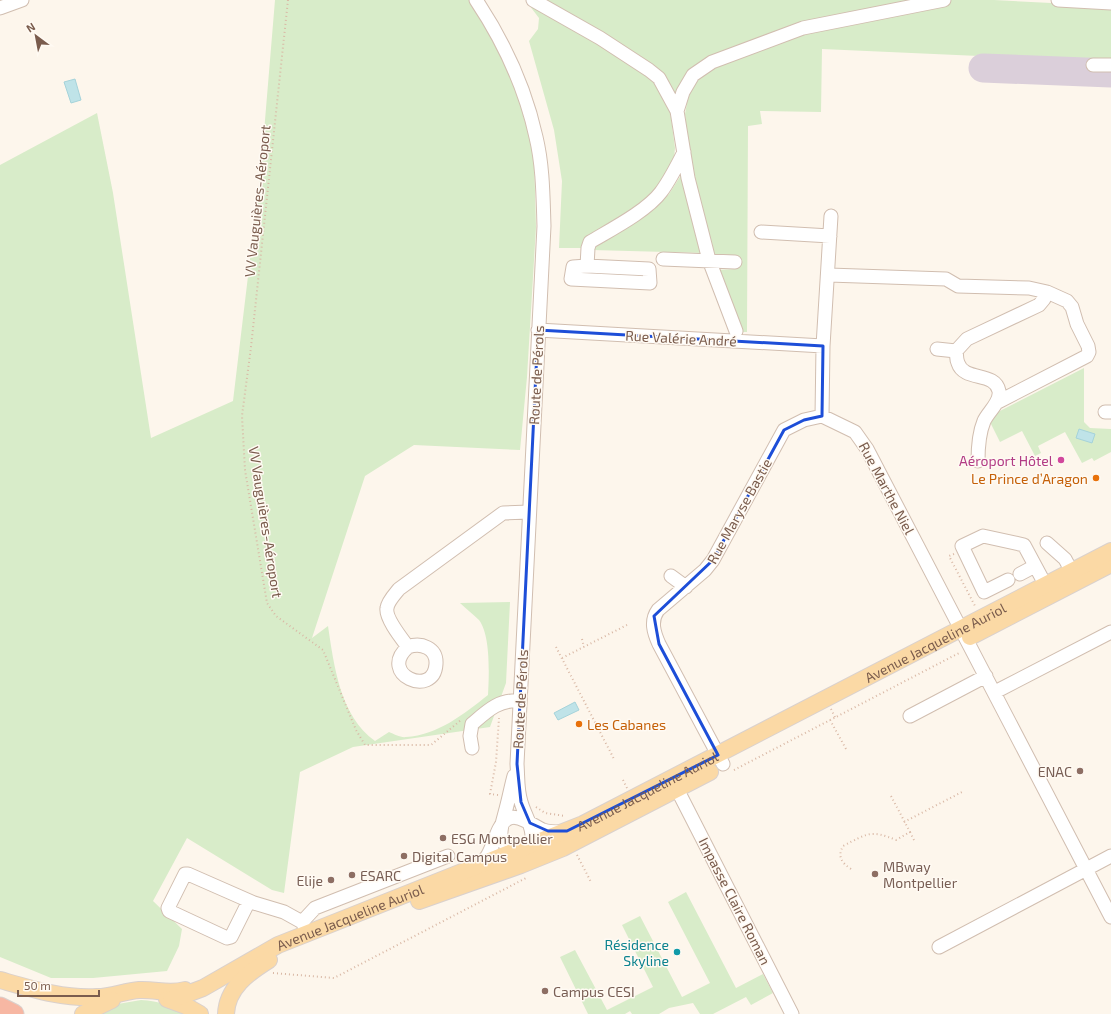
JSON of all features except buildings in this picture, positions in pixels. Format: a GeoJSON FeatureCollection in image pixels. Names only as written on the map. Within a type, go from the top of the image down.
{"type":"FeatureCollection","features":[{"type":"Feature","properties":{"kind":"highway"},"geometry":{"type":"LineString","coordinates":[[0,1007],[14,1014]]}},
{"type":"Feature","properties":{"kind":"main road","name":"Avenue Jacqueline Auriol"},"geometry":{"type":"LineString","coordinates":[[171,1000],[203,988],[305,928],[472,869],[525,853],[639,796],[724,764],[832,715],[966,638],[1010,604],[1111,551]]}},
{"type":"Feature","properties":{"kind":"main road","name":"Avenue Jacqueline Auriol"},"geometry":{"type":"LineString","coordinates":[[226,1014],[230,993],[239,983],[258,967],[282,952],[546,856],[1111,564]]}},
{"type":"Feature","properties":{"kind":"main road"},"geometry":{"type":"LineString","coordinates":[[0,980],[45,992],[74,997],[98,997],[138,990],[171,993],[186,990],[257,956]]}},
{"type":"Feature","properties":{"kind":"main road"},"geometry":{"type":"LineString","coordinates":[[0,980],[62,1004],[82,1006],[143,996],[158,997],[186,1006],[200,1014]]}},
{"type":"Feature","properties":{"kind":"main road"},"geometry":{"type":"LineString","coordinates":[[83,1014],[112,1000]]}},
{"type":"Feature","properties":{"kind":"street"},"geometry":{"type":"LineString","coordinates":[[0,8],[22,0]]}},
{"type":"Feature","properties":{"kind":"street","name":"Route de Pérols"},"geometry":{"type":"LineString","coordinates":[[476,0],[492,23],[513,64],[524,95],[537,138],[542,187],[544,226],[517,764],[521,802],[530,823]]}},
{"type":"Feature","properties":{"kind":"street"},"geometry":{"type":"LineString","coordinates":[[533,0],[600,38],[659,78],[677,111],[688,178],[709,260],[736,331]]}},
{"type":"Feature","properties":{"kind":"street"},"geometry":{"type":"LineString","coordinates":[[677,111],[683,92],[693,75],[712,62],[803,28],[944,0]]}},
{"type":"Feature","properties":{"kind":"street"},"geometry":{"type":"LineString","coordinates":[[1058,0],[1111,3]]}},
{"type":"Feature","properties":{"kind":"street"},"geometry":{"type":"LineString","coordinates":[[1093,65],[1111,65]]}},
{"type":"Feature","properties":{"kind":"street"},"geometry":{"type":"LineString","coordinates":[[587,266],[588,248],[590,242],[639,211],[660,194],[670,179],[684,152]]}},
{"type":"Feature","properties":{"kind":"street"},"geometry":{"type":"LineString","coordinates":[[822,416],[823,346],[829,275],[831,216]]}},
{"type":"Feature","properties":{"kind":"street"},"geometry":{"type":"LineString","coordinates":[[761,232],[830,236]]}},
{"type":"Feature","properties":{"kind":"street"},"geometry":{"type":"LineString","coordinates":[[663,259],[735,262]]}},
{"type":"Feature","properties":{"kind":"street"},"geometry":{"type":"LineString","coordinates":[[587,266],[649,269],[650,283],[571,279],[573,268],[587,266]]}},
{"type":"Feature","properties":{"kind":"street"},"geometry":{"type":"LineString","coordinates":[[829,275],[946,279],[958,286],[1029,288],[1047,292],[1067,301],[1072,307],[1077,324],[1088,346],[1089,352],[1087,356],[996,403]]}},
{"type":"Feature","properties":{"kind":"street"},"geometry":{"type":"LineString","coordinates":[[956,351],[967,339],[1039,305],[1047,292]]}},
{"type":"Feature","properties":{"kind":"street","name":"Rue Valérie André"},"geometry":{"type":"LineString","coordinates":[[538,330],[823,346]]}},
{"type":"Feature","properties":{"kind":"street"},"geometry":{"type":"LineString","coordinates":[[937,349],[956,351]]}},
{"type":"Feature","properties":{"kind":"street"},"geometry":{"type":"LineString","coordinates":[[956,351],[958,364],[963,371],[975,377],[989,379],[996,384],[999,390],[999,396],[996,403],[984,421],[978,446],[978,461]]}},
{"type":"Feature","properties":{"kind":"street","name":"Rue Maryse Bastie"},"geometry":{"type":"LineString","coordinates":[[724,764],[659,644],[653,625],[654,616],[658,610],[705,570],[713,560],[784,430],[804,420],[822,416]]}},
{"type":"Feature","properties":{"kind":"street","name":"Rue Marthe Niel"},"geometry":{"type":"LineString","coordinates":[[822,416],[851,429],[861,439],[995,692],[1111,917]]}},
{"type":"Feature","properties":{"kind":"street"},"geometry":{"type":"LineString","coordinates":[[408,647],[388,616],[387,608],[391,598],[399,589],[503,513],[529,512]]}},
{"type":"Feature","properties":{"kind":"street"},"geometry":{"type":"LineString","coordinates":[[1010,604],[1004,582],[984,592],[962,546],[983,536],[1024,545],[1046,586]]}},
{"type":"Feature","properties":{"kind":"street"},"geometry":{"type":"LineString","coordinates":[[1047,543],[1065,559],[1072,572]]}},
{"type":"Feature","properties":{"kind":"street"},"geometry":{"type":"LineString","coordinates":[[1020,574],[1035,566]]}},
{"type":"Feature","properties":{"kind":"street"},"geometry":{"type":"LineString","coordinates":[[671,576],[686,587]]}},
{"type":"Feature","properties":{"kind":"street"},"geometry":{"type":"LineString","coordinates":[[995,692],[1111,632]]}},
{"type":"Feature","properties":{"kind":"street"},"geometry":{"type":"LineString","coordinates":[[910,716],[986,676]]}},
{"type":"Feature","properties":{"kind":"street"},"geometry":{"type":"LineString","coordinates":[[472,748],[470,730],[472,724],[498,704],[506,700],[520,701]]}},
{"type":"Feature","properties":{"kind":"street","name":"Route de Pérols"},"geometry":{"type":"LineString","coordinates":[[472,869],[485,860],[501,826],[517,764]]}},
{"type":"Feature","properties":{"kind":"street","name":"Impasse Claire Roman"},"geometry":{"type":"LineString","coordinates":[[677,789],[792,1014]]}},
{"type":"Feature","properties":{"kind":"street"},"geometry":{"type":"LineString","coordinates":[[546,856],[525,853],[507,848],[502,840],[501,826],[507,820],[515,817],[524,819],[548,832],[567,831]]}},
{"type":"Feature","properties":{"kind":"street"},"geometry":{"type":"LineString","coordinates":[[437,895],[446,889],[510,863],[525,853],[533,835],[530,823]]}},
{"type":"Feature","properties":{"kind":"street"},"geometry":{"type":"LineString","coordinates":[[249,901],[231,937],[227,938],[170,911],[168,908],[185,874],[249,901],[284,912],[305,928],[315,908],[448,856]]}},
{"type":"Feature","properties":{"kind":"street"},"geometry":{"type":"LineString","coordinates":[[939,947],[1111,856]]}},
{"type":"Feature","properties":{"kind":"path","name":"VV Vauguières-Aéroport"},"geometry":{"type":"LineString","coordinates":[[288,0],[252,340],[242,416],[245,470],[267,603],[276,616],[323,650],[356,730],[365,746],[431,745],[463,719]]}},
{"type":"Feature","properties":{"kind":"path"},"geometry":{"type":"LineString","coordinates":[[963,549],[949,556],[976,607]]}},
{"type":"Feature","properties":{"kind":"path"},"geometry":{"type":"LineString","coordinates":[[562,658],[627,625]]}},
{"type":"Feature","properties":{"kind":"path"},"geometry":{"type":"LineString","coordinates":[[724,764],[832,715],[966,638]]}},
{"type":"Feature","properties":{"kind":"path"},"geometry":{"type":"LineString","coordinates":[[582,639],[584,647]]}},
{"type":"Feature","properties":{"kind":"path"},"geometry":{"type":"LineString","coordinates":[[556,647],[614,759]]}},
{"type":"Feature","properties":{"kind":"path"},"geometry":{"type":"LineString","coordinates":[[832,715],[846,749]]}},
{"type":"Feature","properties":{"kind":"path"},"geometry":{"type":"LineString","coordinates":[[904,822],[962,792]]}},
{"type":"Feature","properties":{"kind":"path"},"geometry":{"type":"LineString","coordinates":[[891,796],[915,842]]}},
{"type":"Feature","properties":{"kind":"path"},"geometry":{"type":"LineString","coordinates":[[851,869],[842,862],[840,857],[843,846],[869,833],[882,834],[896,840],[910,832]]}},
{"type":"Feature","properties":{"kind":"path"},"geometry":{"type":"LineString","coordinates":[[576,852],[591,882]]}},
{"type":"Feature","properties":{"kind":"path"},"geometry":{"type":"LineString","coordinates":[[267,972],[334,978],[529,877]]}},
{"type":"Feature","properties":{"kind":"highlighted area"},"geometry":{"type":"Polygon","coordinates":[[[538,330],[823,346],[822,416],[804,420],[784,430],[713,560],[654,616],[659,644],[718,755],[567,831],[548,831],[530,823],[521,802],[517,764],[538,330]]]}},
{"type":"Feature","properties":{"kind":"green space"},"geometry":{"type":"Polygon","coordinates":[[[275,0],[470,0],[483,19],[514,81],[534,155],[536,227],[527,377],[520,450],[414,445],[365,476],[312,638],[328,626],[336,673],[346,704],[363,731],[375,741],[389,732],[404,737],[418,735],[440,728],[460,716],[488,695],[489,678],[486,636],[479,620],[460,603],[510,602],[506,683],[490,727],[353,747],[300,772],[284,893],[272,890],[187,838],[153,901],[182,929],[179,946],[167,971],[93,978],[51,978],[0,957],[0,165],[97,113],[113,193],[151,438],[233,401],[261,168],[275,0]]]}},
{"type":"Feature","properties":{"kind":"green space"},"geometry":{"type":"Polygon","coordinates":[[[539,0],[919,0],[707,60],[677,98],[671,89],[539,0]]]}},
{"type":"Feature","properties":{"kind":"green space"},"geometry":{"type":"Polygon","coordinates":[[[949,0],[994,0],[1111,6],[1111,62],[822,49],[821,112],[760,111],[762,124],[748,126],[747,332],[741,332],[716,270],[736,269],[737,256],[710,254],[688,161],[685,114],[690,86],[699,76],[714,66],[812,32],[949,0]]]}},
{"type":"Feature","properties":{"kind":"green space"},"geometry":{"type":"Polygon","coordinates":[[[532,2],[653,78],[670,110],[675,148],[673,169],[664,185],[583,248],[559,248],[562,181],[554,130],[529,41],[538,29],[539,18],[529,5],[532,2]]]}},
{"type":"Feature","properties":{"kind":"green space"},"geometry":{"type":"Polygon","coordinates":[[[683,172],[704,253],[592,250],[596,245],[660,202],[669,194],[683,172]]]}},
{"type":"Feature","properties":{"kind":"green space"},"geometry":{"type":"Polygon","coordinates":[[[1084,368],[1084,422],[1090,428],[1111,429],[1111,452],[1094,461],[1092,458],[1082,463],[1065,432],[1038,446],[1041,453],[1035,456],[1022,431],[1000,442],[989,420],[992,415],[1084,368]]]}},
{"type":"Feature","properties":{"kind":"green space"},"geometry":{"type":"Polygon","coordinates":[[[686,892],[736,988],[763,974],[773,993],[751,1005],[746,997],[713,1014],[700,1014],[693,1003],[669,1008],[659,1014],[632,1014],[630,1011],[625,1014],[588,1014],[560,957],[575,950],[607,1010],[653,987],[622,925],[640,916],[682,997],[710,983],[668,902],[686,892]]]}},
{"type":"Feature","properties":{"kind":"green space"},"geometry":{"type":"Polygon","coordinates":[[[141,1000],[166,1004],[189,1014],[94,1014],[112,1005],[141,1000]]]}},
{"type":"Feature","properties":{"kind":"water"},"geometry":{"type":"Polygon","coordinates":[[[75,79],[81,100],[71,103],[64,82],[75,79]]]}},
{"type":"Feature","properties":{"kind":"water"},"geometry":{"type":"Polygon","coordinates":[[[1079,429],[1095,434],[1092,443],[1076,438],[1079,429]]]}},
{"type":"Feature","properties":{"kind":"water"},"geometry":{"type":"Polygon","coordinates":[[[575,702],[579,710],[558,720],[554,713],[575,702]]]}},
{"type":"Feature","properties":{"kind":"taxiway"},"geometry":{"type":"LineString","coordinates":[[983,68],[1111,73]]}},
{"type":"Feature","properties":{"kind":"place","name":"Aéroport Hôtel"},"geometry":{"type":"Point","coordinates":[1061,460]}},
{"type":"Feature","properties":{"kind":"place","name":"Le Prince d’Aragon"},"geometry":{"type":"Point","coordinates":[1096,478]}},
{"type":"Feature","properties":{"kind":"place","name":"Les Cabanes"},"geometry":{"type":"Point","coordinates":[579,724]}},
{"type":"Feature","properties":{"kind":"place","name":"ENAC"},"geometry":{"type":"Point","coordinates":[1080,771]}},
{"type":"Feature","properties":{"kind":"place","name":"ESG Montpellier"},"geometry":{"type":"Point","coordinates":[443,838]}},
{"type":"Feature","properties":{"kind":"place","name":"Digital Campus"},"geometry":{"type":"Point","coordinates":[404,856]}},
{"type":"Feature","properties":{"kind":"place","name":"MBway Montpellier"},"geometry":{"type":"Point","coordinates":[875,874]}},
{"type":"Feature","properties":{"kind":"place","name":"ESARC"},"geometry":{"type":"Point","coordinates":[352,875]}},
{"type":"Feature","properties":{"kind":"place","name":"Elije"},"geometry":{"type":"Point","coordinates":[331,880]}},
{"type":"Feature","properties":{"kind":"place","name":"Résidence Skyline"},"geometry":{"type":"Point","coordinates":[677,952]}},
{"type":"Feature","properties":{"kind":"place","name":"Campus CESI"},"geometry":{"type":"Point","coordinates":[545,991]}}]}
